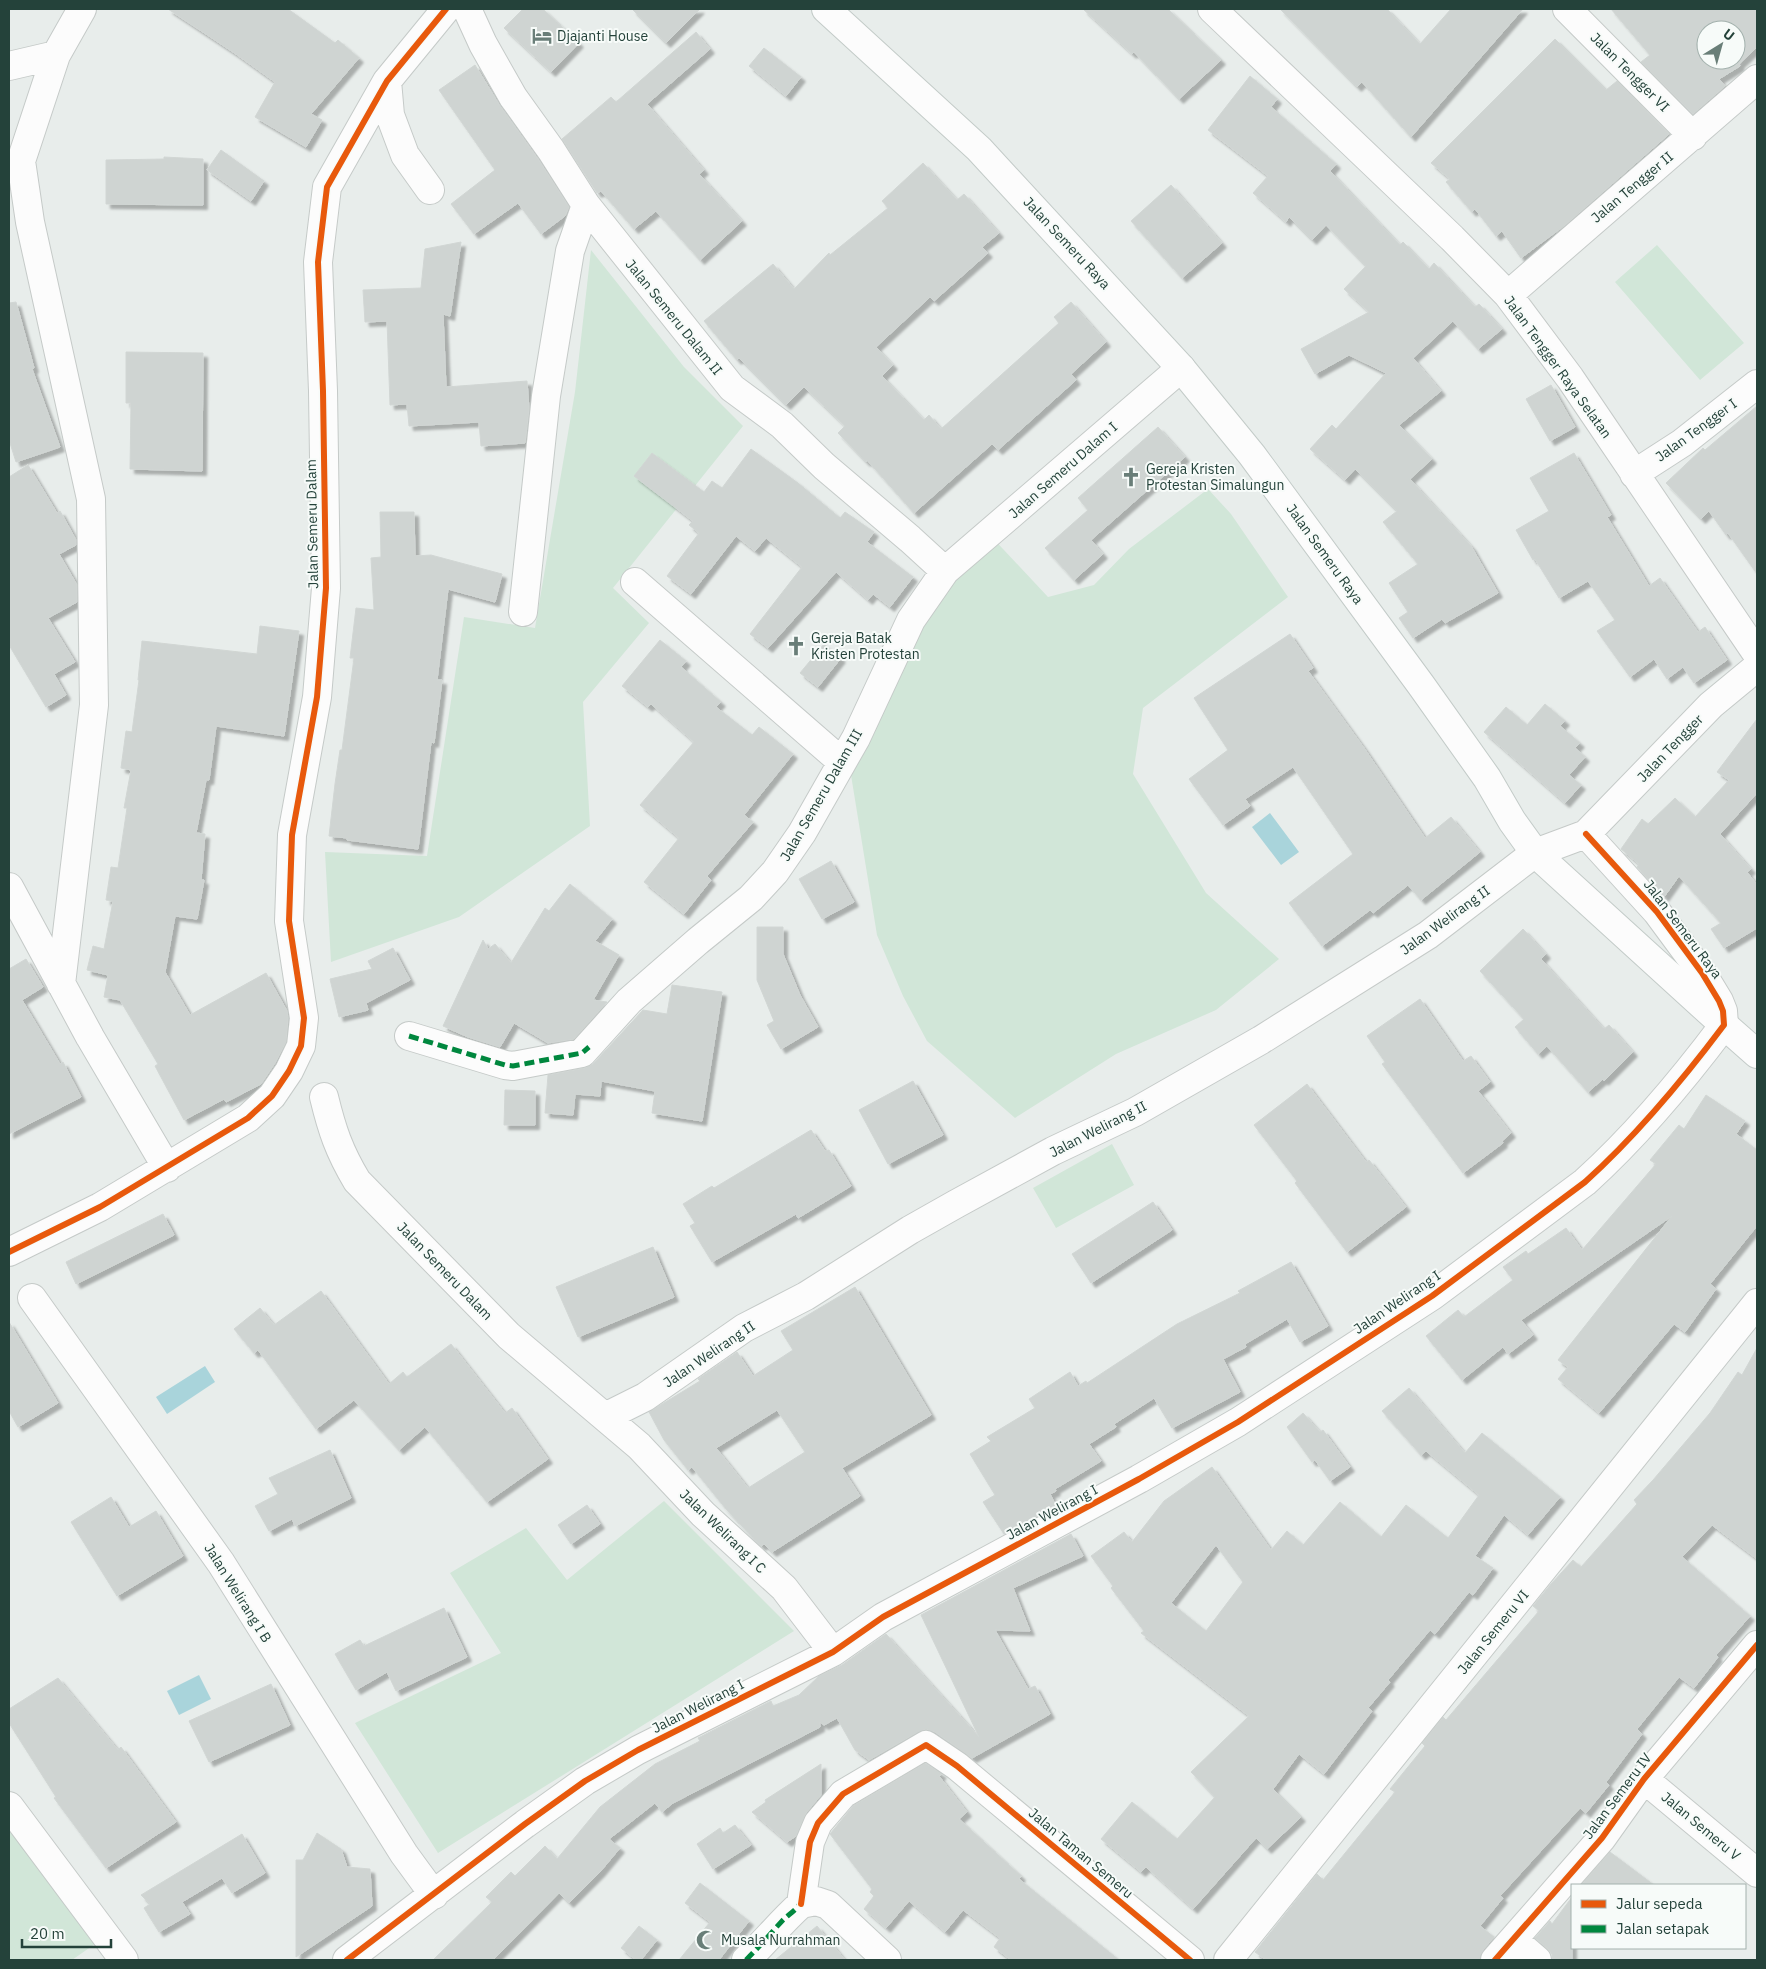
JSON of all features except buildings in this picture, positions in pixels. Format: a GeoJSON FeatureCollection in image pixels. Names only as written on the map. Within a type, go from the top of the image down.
{"type":"FeatureCollection","features":[{"type":"Feature","properties":{"kind":"street"},"geometry":{"type":"LineString","coordinates":[[61,984],[94,705],[91,499],[36,250],[21,161],[56,55],[82,9]]}},
{"type":"Feature","properties":{"kind":"street","name":"Jalan Semeru Dalam"},"geometry":{"type":"LineString","coordinates":[[9,1252],[100,1207],[248,1118],[272,1096],[289,1071],[301,1046],[304,1018],[289,921],[292,835],[317,697],[326,588],[323,391],[318,262],[327,186],[388,80],[446,9]]}},
{"type":"Feature","properties":{"kind":"street","name":"Jalan Semeru Dalam II"},"geometry":{"type":"LineString","coordinates":[[467,9],[483,44],[513,97],[551,150],[586,205],[732,388],[782,425],[824,466],[945,571]]}},
{"type":"Feature","properties":{"kind":"street","name":"Jalan Semeru Raya"},"geometry":{"type":"LineString","coordinates":[[826,9],[980,149],[1181,368],[1252,455],[1421,685],[1487,778],[1512,821],[1535,852],[1757,1054]]}},
{"type":"Feature","properties":{"kind":"street","name":"Jalan Tengger Raya Selatan"},"geometry":{"type":"LineString","coordinates":[[1212,9],[1452,238],[1508,295],[1570,378],[1757,654]]}},
{"type":"Feature","properties":{"kind":"street","name":"Jalan Tengger VI"},"geometry":{"type":"LineString","coordinates":[[1567,9],[1693,136]]}},
{"type":"Feature","properties":{"kind":"street"},"geometry":{"type":"LineString","coordinates":[[9,66],[56,55]]}},
{"type":"Feature","properties":{"kind":"street","name":"Jalan Tengger II"},"geometry":{"type":"LineString","coordinates":[[1508,295],[1594,218],[1693,136],[1757,79]]}},
{"type":"Feature","properties":{"kind":"street"},"geometry":{"type":"LineString","coordinates":[[388,80],[390,115],[406,155],[430,190]]}},
{"type":"Feature","properties":{"kind":"street"},"geometry":{"type":"LineString","coordinates":[[523,612],[548,386],[570,251],[586,205]]}},
{"type":"Feature","properties":{"kind":"street","name":"Jalan Semeru Dalam I"},"geometry":{"type":"LineString","coordinates":[[945,571],[1181,368]]}},
{"type":"Feature","properties":{"kind":"street","name":"Jalan Tengger I"},"geometry":{"type":"LineString","coordinates":[[1634,474],[1682,443],[1757,384]]}},
{"type":"Feature","properties":{"kind":"street","name":"Jalan Semeru Dalam III"},"geometry":{"type":"LineString","coordinates":[[409,1036],[513,1066],[582,1053],[589,1047],[628,1001],[751,898],[775,872],[802,833],[856,738],[911,620],[945,571]]}},
{"type":"Feature","properties":{"kind":"street"},"geometry":{"type":"LineString","coordinates":[[634,582],[842,762]]}},
{"type":"Feature","properties":{"kind":"street","name":"Jalan Tengger"},"geometry":{"type":"LineString","coordinates":[[1586,834],[1711,705],[1757,667]]}},
{"type":"Feature","properties":{"kind":"street","name":"Jalan Semeru Raya"},"geometry":{"type":"LineString","coordinates":[[1586,834],[1657,912],[1702,974],[1719,1001],[1723,1011],[1724,1025]]}},
{"type":"Feature","properties":{"kind":"street","name":"Jalan Welirang II"},"geometry":{"type":"LineString","coordinates":[[605,1417],[645,1398],[744,1328],[806,1296],[948,1208],[1053,1151],[1135,1112],[1261,1040],[1428,935],[1535,852],[1586,834]]}},
{"type":"Feature","properties":{"kind":"street"},"geometry":{"type":"LineString","coordinates":[[9,887],[90,1037],[167,1168]]}},
{"type":"Feature","properties":{"kind":"street","name":"Jalan Welirang I"},"geometry":{"type":"LineString","coordinates":[[347,1960],[585,1781],[638,1750],[833,1652],[883,1617],[1139,1479],[1238,1422],[1432,1296],[1585,1182],[1608,1162],[1685,1076],[1724,1025]]}},
{"type":"Feature","properties":{"kind":"street","name":"Jalan Semeru Dalam"},"geometry":{"type":"LineString","coordinates":[[324,1097],[343,1158],[357,1180],[509,1336],[605,1417]]}},
{"type":"Feature","properties":{"kind":"street","name":"Jalan Welirang I B"},"geometry":{"type":"LineString","coordinates":[[32,1298],[221,1562],[404,1854],[434,1895]]}},
{"type":"Feature","properties":{"kind":"street","name":"Jalan Semeru VI"},"geometry":{"type":"LineString","coordinates":[[1228,1960],[1757,1303]]}},
{"type":"Feature","properties":{"kind":"street","name":"Jalan Welirang I C"},"geometry":{"type":"LineString","coordinates":[[605,1417],[639,1446],[703,1514],[784,1588],[833,1652]]}},
{"type":"Feature","properties":{"kind":"street","name":"Jalan Semeru IV"},"geometry":{"type":"LineString","coordinates":[[1495,1960],[1602,1838],[1644,1779],[1757,1645]]}},
{"type":"Feature","properties":{"kind":"street","name":"Jalan Taman Semeru"},"geometry":{"type":"LineString","coordinates":[[801,1904],[810,1842],[818,1823],[843,1794],[926,1745],[957,1766],[1190,1960]]}},
{"type":"Feature","properties":{"kind":"street","name":"Jalan Semeru V"},"geometry":{"type":"LineString","coordinates":[[1644,1779],[1757,1873]]}},
{"type":"Feature","properties":{"kind":"street"},"geometry":{"type":"LineString","coordinates":[[9,1806],[124,1960]]}},
{"type":"Feature","properties":{"kind":"street"},"geometry":{"type":"LineString","coordinates":[[746,1960],[771,1936],[784,1919],[801,1904],[816,1901],[828,1905],[888,1960]]}},
{"type":"Feature","properties":{"kind":"street"},"geometry":{"type":"LineString","coordinates":[[1514,1940],[1538,1960]]}},
{"type":"Feature","properties":{"kind":"green space"},"geometry":{"type":"Polygon","coordinates":[[[1657,245],[1744,343],[1700,380],[1615,282],[1657,245]]]}},
{"type":"Feature","properties":{"kind":"green space"},"geometry":{"type":"Polygon","coordinates":[[[591,250],[684,367],[743,426],[613,588],[649,623],[583,702],[590,826],[459,917],[331,962],[325,852],[427,856],[464,617],[535,628],[575,392],[591,250]]]}},
{"type":"Feature","properties":{"kind":"green space"},"geometry":{"type":"Polygon","coordinates":[[[1208,489],[1231,514],[1288,597],[1143,708],[1133,774],[1206,893],[1279,959],[1216,1010],[1116,1054],[1015,1118],[927,1041],[903,996],[877,935],[851,775],[898,661],[988,533],[1048,597],[1094,585],[1129,549],[1208,489]]]}},
{"type":"Feature","properties":{"kind":"green space"},"geometry":{"type":"Polygon","coordinates":[[[1112,1144],[1134,1185],[1056,1228],[1033,1188],[1112,1144]]]}},
{"type":"Feature","properties":{"kind":"green space"},"geometry":{"type":"Polygon","coordinates":[[[664,1501],[794,1631],[438,1853],[355,1723],[501,1653],[450,1573],[526,1528],[567,1580],[664,1501]]]}},
{"type":"Feature","properties":{"kind":"green space"},"geometry":{"type":"Polygon","coordinates":[[[9,1829],[102,1939],[72,1960],[9,1960],[9,1829]]]}},
{"type":"Feature","properties":{"kind":"water"},"geometry":{"type":"Polygon","coordinates":[[[1270,813],[1299,852],[1281,865],[1252,827],[1270,813]]]}},
{"type":"Feature","properties":{"kind":"water"},"geometry":{"type":"Polygon","coordinates":[[[205,1366],[215,1382],[167,1414],[156,1397],[205,1366]]]}},
{"type":"Feature","properties":{"kind":"water"},"geometry":{"type":"Polygon","coordinates":[[[199,1675],[211,1699],[179,1715],[167,1691],[199,1675]]]}},
{"type":"Feature","properties":{"kind":"marked path"},"geometry":{"type":"LineString","coordinates":[[409,1036],[513,1066],[582,1053],[589,1047]]}},
{"type":"Feature","properties":{"kind":"marked path"},"geometry":{"type":"LineString","coordinates":[[746,1960],[796,1908],[801,1900]]}},
{"type":"Feature","properties":{"kind":"cycle path"},"geometry":{"type":"LineString","coordinates":[[9,1252],[100,1207],[248,1118],[272,1096],[289,1071],[301,1046],[304,1018],[289,921],[292,835],[317,697],[326,588],[323,391],[318,262],[327,187],[387,81],[446,9]]}},
{"type":"Feature","properties":{"kind":"cycle path"},"geometry":{"type":"LineString","coordinates":[[347,1960],[525,1824],[585,1781],[638,1750],[833,1652],[883,1617],[1139,1479],[1238,1422],[1432,1296],[1585,1182],[1623,1146],[1658,1107],[1724,1025],[1723,1011],[1719,1001],[1702,973],[1657,912],[1586,834]]}},
{"type":"Feature","properties":{"kind":"cycle path"},"geometry":{"type":"LineString","coordinates":[[1495,1960],[1602,1838],[1644,1779],[1757,1645]]}},
{"type":"Feature","properties":{"kind":"cycle path"},"geometry":{"type":"LineString","coordinates":[[801,1904],[810,1842],[818,1823],[843,1794],[926,1745],[957,1766],[1190,1960]]}},
{"type":"Feature","properties":{"kind":"place","name":"Djajanti House"},"geometry":{"type":"Point","coordinates":[542,36]}},
{"type":"Feature","properties":{"kind":"place","name":"Gereja Kristen Protestan Simalungun"},"geometry":{"type":"Point","coordinates":[1131,477]}},
{"type":"Feature","properties":{"kind":"place","name":"Gereja Batak Kristen Protestan"},"geometry":{"type":"Point","coordinates":[796,646]}},
{"type":"Feature","properties":{"kind":"place","name":"Musala Nurrahman"},"geometry":{"type":"Point","coordinates":[706,1940]}}]}
